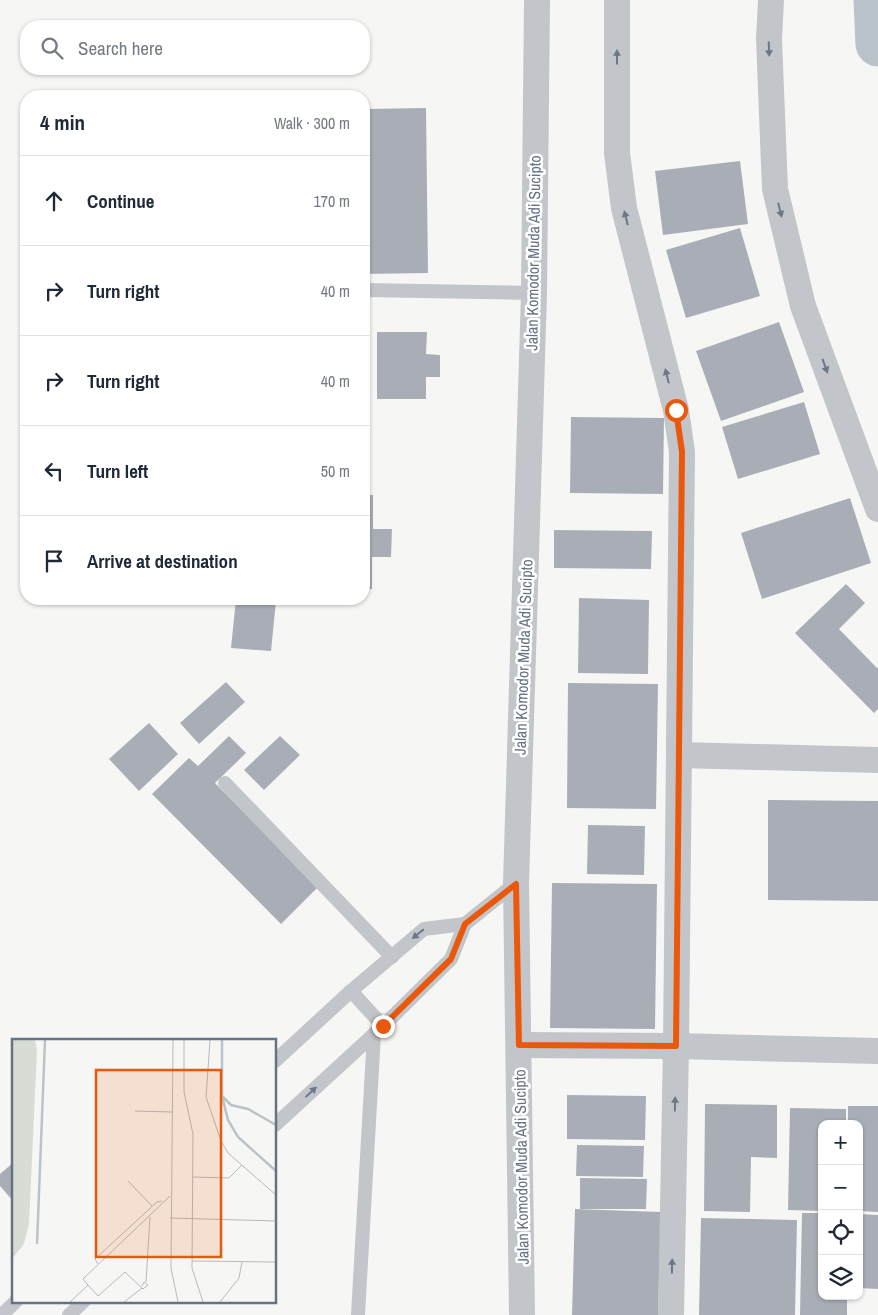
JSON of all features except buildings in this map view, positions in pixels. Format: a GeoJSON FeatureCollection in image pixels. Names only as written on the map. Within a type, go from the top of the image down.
{"type":"FeatureCollection","features":[{"type":"Feature","properties":{"kind":"street","name":"Jalan Komodor Muda Adi Sucipto"},"geometry":{"type":"LineString","coordinates":[[522,1315],[516,884],[534,293],[536,0]]}},
{"type":"Feature","properties":{"kind":"street"},"geometry":{"type":"LineString","coordinates":[[617,0],[617,153],[624,208],[676,410],[682,452],[676,1046],[671,1315]]}},
{"type":"Feature","properties":{"kind":"street"},"geometry":{"type":"LineString","coordinates":[[772,0],[769,39],[775,189],[803,306],[878,509]]}},
{"type":"Feature","properties":{"kind":"street"},"geometry":{"type":"LineString","coordinates":[[679,755],[878,760]]}},
{"type":"Feature","properties":{"kind":"street"},"geometry":{"type":"LineString","coordinates":[[519,1045],[676,1046],[878,1051]]}},
{"type":"Feature","properties":{"kind":"lane"},"geometry":{"type":"LineString","coordinates":[[370,290],[534,293]]}},
{"type":"Feature","properties":{"kind":"lane"},"geometry":{"type":"LineString","coordinates":[[225,783],[392,957]]}},
{"type":"Feature","properties":{"kind":"lane"},"geometry":{"type":"LineString","coordinates":[[276,1124],[378,1030],[451,959],[465,924],[516,884]]}},
{"type":"Feature","properties":{"kind":"lane"},"geometry":{"type":"LineString","coordinates":[[276,1061],[351,991],[424,929],[465,924]]}},
{"type":"Feature","properties":{"kind":"lane"},"geometry":{"type":"LineString","coordinates":[[351,991],[378,1030],[358,1315]]}},
{"type":"Feature","properties":{"kind":"lane"},"geometry":{"type":"LineString","coordinates":[[2,1315],[15,1302]]}},
{"type":"Feature","properties":{"kind":"lane"},"geometry":{"type":"LineString","coordinates":[[69,1315],[83,1302]]}},
{"type":"Feature","properties":{"kind":"waterway"},"geometry":{"type":"LineString","coordinates":[[876,0],[878,44]]}},
{"type":"Feature","properties":{"kind":"route"},"geometry":{"type":"LineString","coordinates":[[383,1026],[451,959],[465,924],[516,884],[519,1045],[676,1046],[682,452],[676,410]]}}]}
